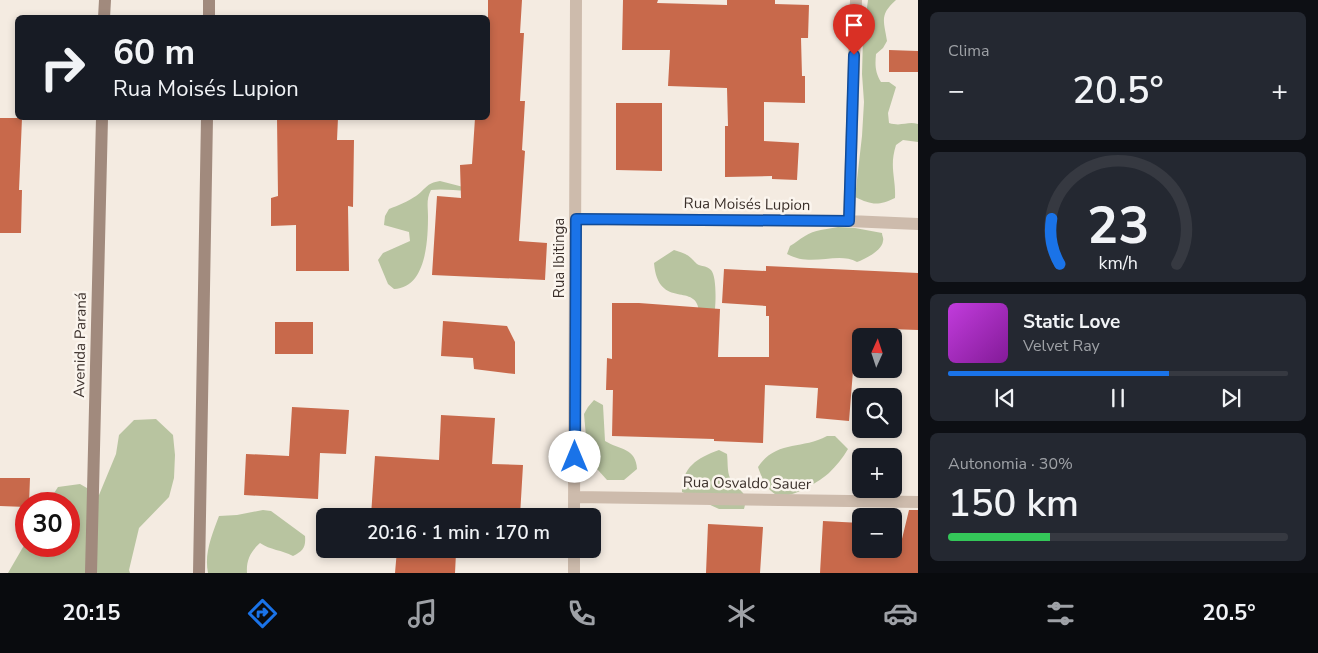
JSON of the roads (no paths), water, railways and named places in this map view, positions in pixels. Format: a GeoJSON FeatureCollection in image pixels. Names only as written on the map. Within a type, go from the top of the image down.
{"type":"FeatureCollection","features":[{"type":"Feature","properties":{"kind":"main road"},"geometry":{"type":"LineString","coordinates":[[104,15],[105,0]]}},
{"type":"Feature","properties":{"kind":"main road"},"geometry":{"type":"LineString","coordinates":[[209,0],[209,15]]}},
{"type":"Feature","properties":{"kind":"main road","name":"Avenida Paraná"},"geometry":{"type":"LineString","coordinates":[[91,573],[102,120]]}},
{"type":"Feature","properties":{"kind":"main road"},"geometry":{"type":"LineString","coordinates":[[199,573],[207,120]]}},
{"type":"Feature","properties":{"kind":"street","name":"Rua Ibitinga"},"geometry":{"type":"LineString","coordinates":[[574,508],[576,0]]}},
{"type":"Feature","properties":{"kind":"street"},"geometry":{"type":"LineString","coordinates":[[849,221],[856,0]]}},
{"type":"Feature","properties":{"kind":"street","name":"Rua Moisés Lupion"},"geometry":{"type":"LineString","coordinates":[[576,219],[849,221],[918,224]]}},
{"type":"Feature","properties":{"kind":"street","name":"Rua Osvaldo Sauer"},"geometry":{"type":"LineString","coordinates":[[575,497],[918,502]]}},
{"type":"Feature","properties":{"kind":"street"},"geometry":{"type":"LineString","coordinates":[[574,558],[574,573]]}}]}
